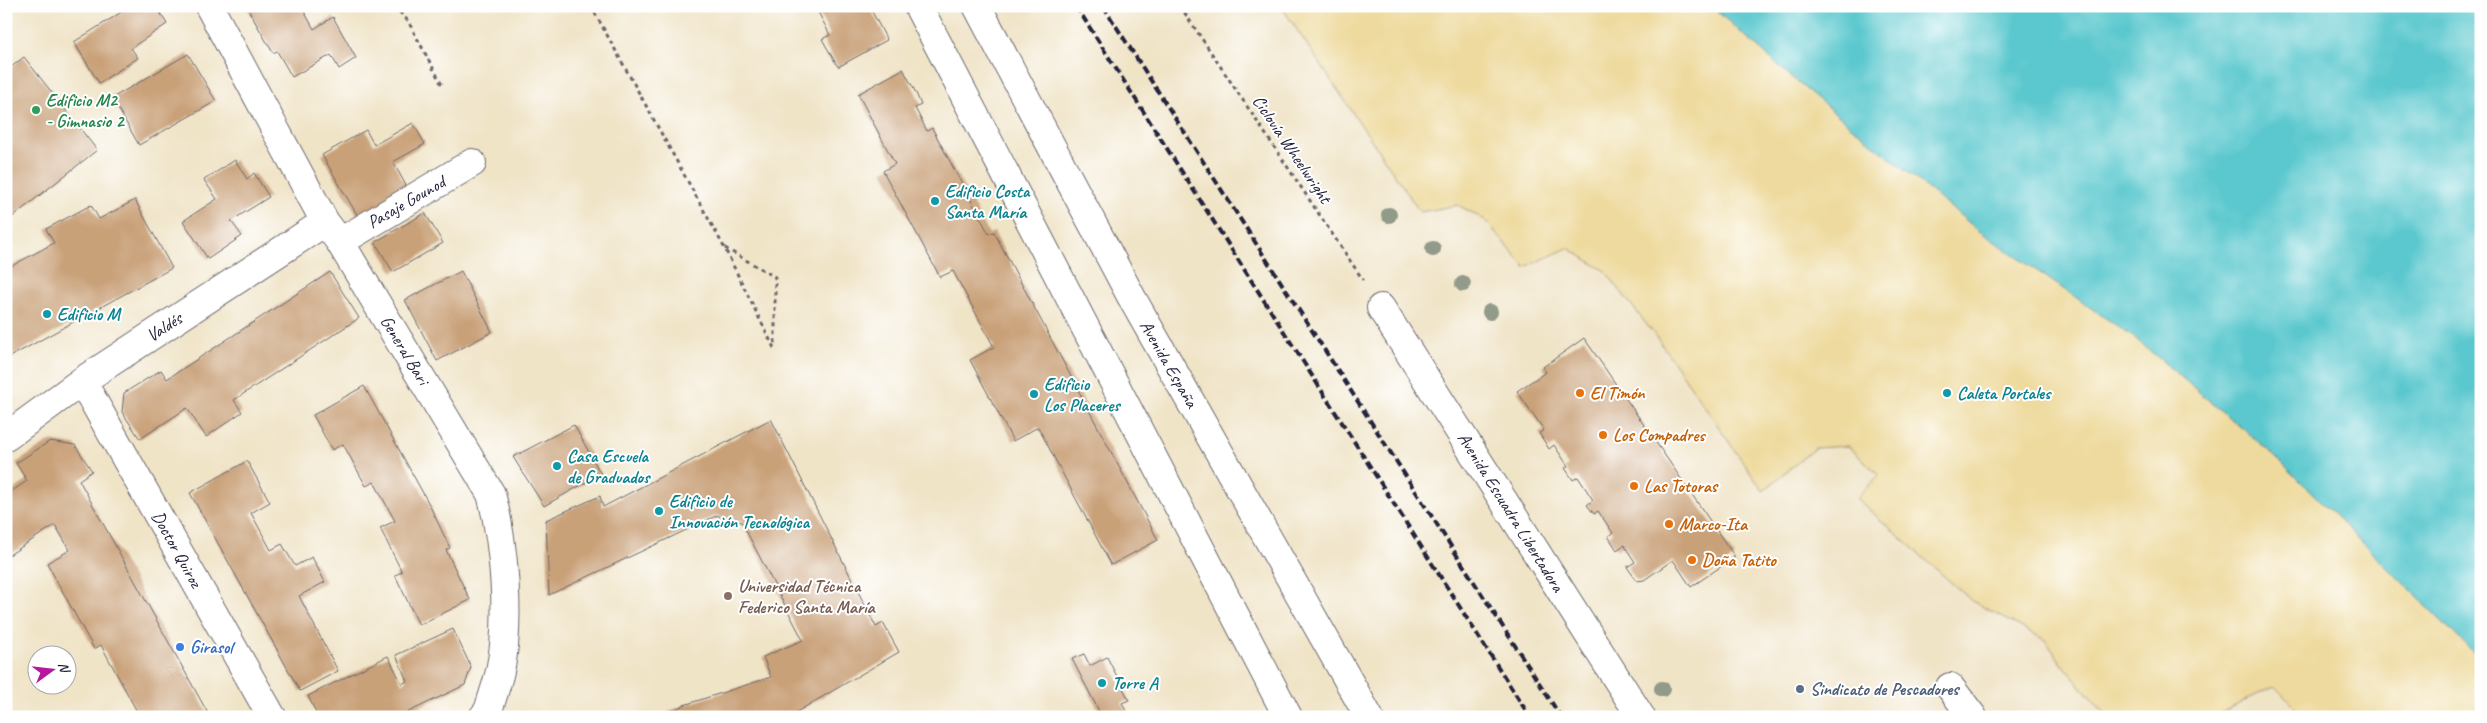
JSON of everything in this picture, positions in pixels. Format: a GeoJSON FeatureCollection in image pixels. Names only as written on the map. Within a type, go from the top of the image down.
{"type":"FeatureCollection","features":[{"type":"Feature","properties":{"kind":"street","name":"General Bari"},"geometry":{"type":"LineString","coordinates":[[209,6],[333,232],[491,494],[500,526],[506,619],[500,670],[488,711],[483,717]]}},
{"type":"Feature","properties":{"kind":"street"},"geometry":{"type":"LineString","coordinates":[[918,6],[1288,717]]}},
{"type":"Feature","properties":{"kind":"street","name":"Avenida España"},"geometry":{"type":"LineString","coordinates":[[977,6],[1133,300],[1369,717]]}},
{"type":"Feature","properties":{"kind":"street","name":"Pasaje Gounod"},"geometry":{"type":"LineString","coordinates":[[333,232],[472,163]]}},
{"type":"Feature","properties":{"kind":"street","name":"Valdés"},"geometry":{"type":"LineString","coordinates":[[6,437],[82,381],[333,232]]}},
{"type":"Feature","properties":{"kind":"street","name":"Avenida Escuadra Libertadora"},"geometry":{"type":"LineString","coordinates":[[1381,308],[1641,717]]}},
{"type":"Feature","properties":{"kind":"street","name":"Doctor Quiroz"},"geometry":{"type":"LineString","coordinates":[[82,381],[272,717]]}},
{"type":"Feature","properties":{"kind":"street"},"geometry":{"type":"LineString","coordinates":[[1950,688],[1973,717]]}},
{"type":"Feature","properties":{"kind":"path"},"geometry":{"type":"LineString","coordinates":[[394,6],[408,21],[442,84]]}},
{"type":"Feature","properties":{"kind":"path"},"geometry":{"type":"LineString","coordinates":[[591,6],[724,248],[775,350],[775,277],[724,248]]}},
{"type":"Feature","properties":{"kind":"path","name":"Ciclovía Wheelwright"},"geometry":{"type":"LineString","coordinates":[[1180,6],[1381,308]]}},
{"type":"Feature","properties":{"kind":"sand","name":"Caleta Portales"},"geometry":{"type":"Polygon","coordinates":[[[1281,6],[1711,6],[1796,81],[1978,230],[2136,339],[2275,456],[2481,660],[2481,717],[2305,717],[2274,686],[2213,717],[2108,717],[2065,668],[2045,640],[1972,601],[1856,498],[1879,475],[1848,446],[1815,448],[1763,491],[1657,338],[1605,271],[1568,248],[1525,267],[1485,220],[1458,205],[1420,212],[1281,6]]]}},
{"type":"Feature","properties":{"kind":"water"},"geometry":{"type":"Polygon","coordinates":[[[1711,6],[2481,6],[2481,660],[2275,456],[2136,339],[1978,230],[1796,81],[1711,6]]]}},
{"type":"Feature","properties":{"kind":"building"},"geometry":{"type":"Polygon","coordinates":[[[131,6],[156,6],[167,24],[131,48],[138,58],[99,83],[74,42],[131,6]]]}},
{"type":"Feature","properties":{"kind":"building"},"geometry":{"type":"Polygon","coordinates":[[[246,6],[301,6],[314,29],[333,17],[356,58],[339,69],[331,55],[292,77],[277,51],[273,53],[246,6]]]}},
{"type":"Feature","properties":{"kind":"building"},"geometry":{"type":"Polygon","coordinates":[[[815,6],[869,6],[887,40],[838,67],[822,39],[830,35],[815,6]]]}},
{"type":"Feature","properties":{"kind":"building"},"geometry":{"type":"Polygon","coordinates":[[[188,54],[216,101],[139,145],[112,98],[188,54]]]}},
{"type":"Feature","properties":{"kind":"building","name":"Edificio M2 - Gimnasio 2"},"geometry":{"type":"Polygon","coordinates":[[[24,57],[97,150],[6,222],[6,71],[24,57]]]}},
{"type":"Feature","properties":{"kind":"building","name":"Edificio Los Placeres"},"geometry":{"type":"Polygon","coordinates":[[[903,69],[921,105],[915,108],[927,131],[932,128],[989,234],[994,232],[1158,540],[1111,565],[1038,427],[1013,441],[970,360],[994,347],[953,271],[940,277],[883,171],[895,164],[858,94],[903,69]]]}},
{"type":"Feature","properties":{"kind":"building"},"geometry":{"type":"Polygon","coordinates":[[[413,123],[425,144],[393,162],[408,189],[359,218],[322,155],[366,130],[374,145],[413,123]]]}},
{"type":"Feature","properties":{"kind":"building"},"geometry":{"type":"Polygon","coordinates":[[[235,160],[247,179],[254,173],[269,197],[231,221],[242,236],[208,259],[183,221],[217,199],[204,180],[235,160]]]}},
{"type":"Feature","properties":{"kind":"building","name":"Edificio M"},"geometry":{"type":"Polygon","coordinates":[[[135,200],[172,268],[6,359],[6,269],[54,243],[46,229],[91,205],[99,219],[135,200]]]}},
{"type":"Feature","properties":{"kind":"building"},"geometry":{"type":"Polygon","coordinates":[[[425,213],[443,243],[393,272],[375,242],[425,213]]]}},
{"type":"Feature","properties":{"kind":"building"},"geometry":{"type":"Polygon","coordinates":[[[461,271],[492,332],[437,361],[405,300],[461,271]]]}},
{"type":"Feature","properties":{"kind":"building"},"geometry":{"type":"Polygon","coordinates":[[[330,272],[359,318],[234,400],[242,412],[206,437],[187,408],[140,439],[122,412],[124,393],[161,370],[167,379],[330,272]]]}},
{"type":"Feature","properties":{"kind":"building"},"geometry":{"type":"Polygon","coordinates":[[[1584,338],[1735,557],[1691,587],[1673,560],[1644,580],[1637,581],[1627,567],[1635,562],[1624,545],[1617,550],[1608,536],[1613,533],[1598,511],[1594,514],[1587,505],[1593,500],[1578,477],[1573,480],[1565,468],[1568,466],[1554,445],[1549,449],[1539,433],[1544,430],[1517,391],[1546,372],[1543,367],[1584,338]]]}},
{"type":"Feature","properties":{"kind":"building"},"geometry":{"type":"Polygon","coordinates":[[[364,386],[429,504],[450,548],[446,550],[470,600],[419,625],[395,575],[402,572],[380,528],[395,521],[374,482],[366,486],[343,444],[332,450],[313,415],[364,386]]]}},
{"type":"Feature","properties":{"kind":"building"},"geometry":{"type":"Polygon","coordinates":[[[771,419],[876,627],[883,623],[899,652],[788,717],[658,717],[684,705],[771,677],[763,657],[803,640],[741,521],[727,526],[718,515],[549,595],[546,520],[600,496],[603,507],[771,419]]]}},
{"type":"Feature","properties":{"kind":"building","name":"Casa Escuela de Graduados"},"geometry":{"type":"Polygon","coordinates":[[[574,425],[601,474],[544,506],[513,457],[574,425]]]}},
{"type":"Feature","properties":{"kind":"building"},"geometry":{"type":"Polygon","coordinates":[[[50,441],[75,445],[92,471],[79,480],[210,717],[140,717],[101,645],[94,649],[47,563],[70,550],[55,525],[6,557],[6,495],[27,481],[16,463],[50,441]]]}},
{"type":"Feature","properties":{"kind":"building"},"geometry":{"type":"Polygon","coordinates":[[[247,461],[270,502],[251,513],[271,550],[282,544],[295,566],[312,557],[325,582],[299,596],[338,671],[300,691],[190,493],[247,461]]]}},
{"type":"Feature","properties":{"kind":"building"},"geometry":{"type":"Polygon","coordinates":[[[453,629],[471,667],[465,685],[398,717],[318,717],[308,696],[388,656],[402,684],[407,681],[396,655],[453,629]]]}},
{"type":"Feature","properties":{"kind":"building","name":"Torre A"},"geometry":{"type":"Polygon","coordinates":[[[1084,654],[1090,666],[1107,657],[1129,700],[1122,703],[1129,717],[1102,717],[1072,659],[1084,654]]]}},
{"type":"Feature","properties":{"kind":"railway"},"geometry":{"type":"LineString","coordinates":[[1076,6],[1530,717]]}},
{"type":"Feature","properties":{"kind":"railway"},"geometry":{"type":"LineString","coordinates":[[1103,6],[1561,717]]}},
{"type":"Feature","properties":{"kind":"place","name":"Edificio M2 - Gimnasio 2"},"geometry":{"type":"Point","coordinates":[36,110]}},
{"type":"Feature","properties":{"kind":"place","name":"Edificio Costa Santa María"},"geometry":{"type":"Point","coordinates":[935,201]}},
{"type":"Feature","properties":{"kind":"place","name":"Edificio M"},"geometry":{"type":"Point","coordinates":[47,314]}},
{"type":"Feature","properties":{"kind":"place","name":"El Timón"},"geometry":{"type":"Point","coordinates":[1580,393]}},
{"type":"Feature","properties":{"kind":"place","name":"Caleta Portales"},"geometry":{"type":"Point","coordinates":[1947,393]}},
{"type":"Feature","properties":{"kind":"place","name":"Edificio Los Placeres"},"geometry":{"type":"Point","coordinates":[1034,394]}},
{"type":"Feature","properties":{"kind":"place","name":"Los Compadres"},"geometry":{"type":"Point","coordinates":[1603,435]}},
{"type":"Feature","properties":{"kind":"place","name":"Casa Escuela de Graduados"},"geometry":{"type":"Point","coordinates":[557,466]}},
{"type":"Feature","properties":{"kind":"place","name":"Las Totoras"},"geometry":{"type":"Point","coordinates":[1634,486]}},
{"type":"Feature","properties":{"kind":"place","name":"Edificio de Innovación Tecnológica"},"geometry":{"type":"Point","coordinates":[659,511]}},
{"type":"Feature","properties":{"kind":"place","name":"Marco-Ita"},"geometry":{"type":"Point","coordinates":[1669,524]}},
{"type":"Feature","properties":{"kind":"place","name":"Doña Tatito"},"geometry":{"type":"Point","coordinates":[1692,560]}},
{"type":"Feature","properties":{"kind":"place","name":"Universidad Técnica Federico Santa María"},"geometry":{"type":"Point","coordinates":[728,596]}},
{"type":"Feature","properties":{"kind":"place","name":"Girasol"},"geometry":{"type":"Point","coordinates":[180,647]}},
{"type":"Feature","properties":{"kind":"place","name":"Torre A"},"geometry":{"type":"Point","coordinates":[1102,683]}},
{"type":"Feature","properties":{"kind":"place","name":"Sindicato de Pescadores"},"geometry":{"type":"Point","coordinates":[1800,689]}}]}
